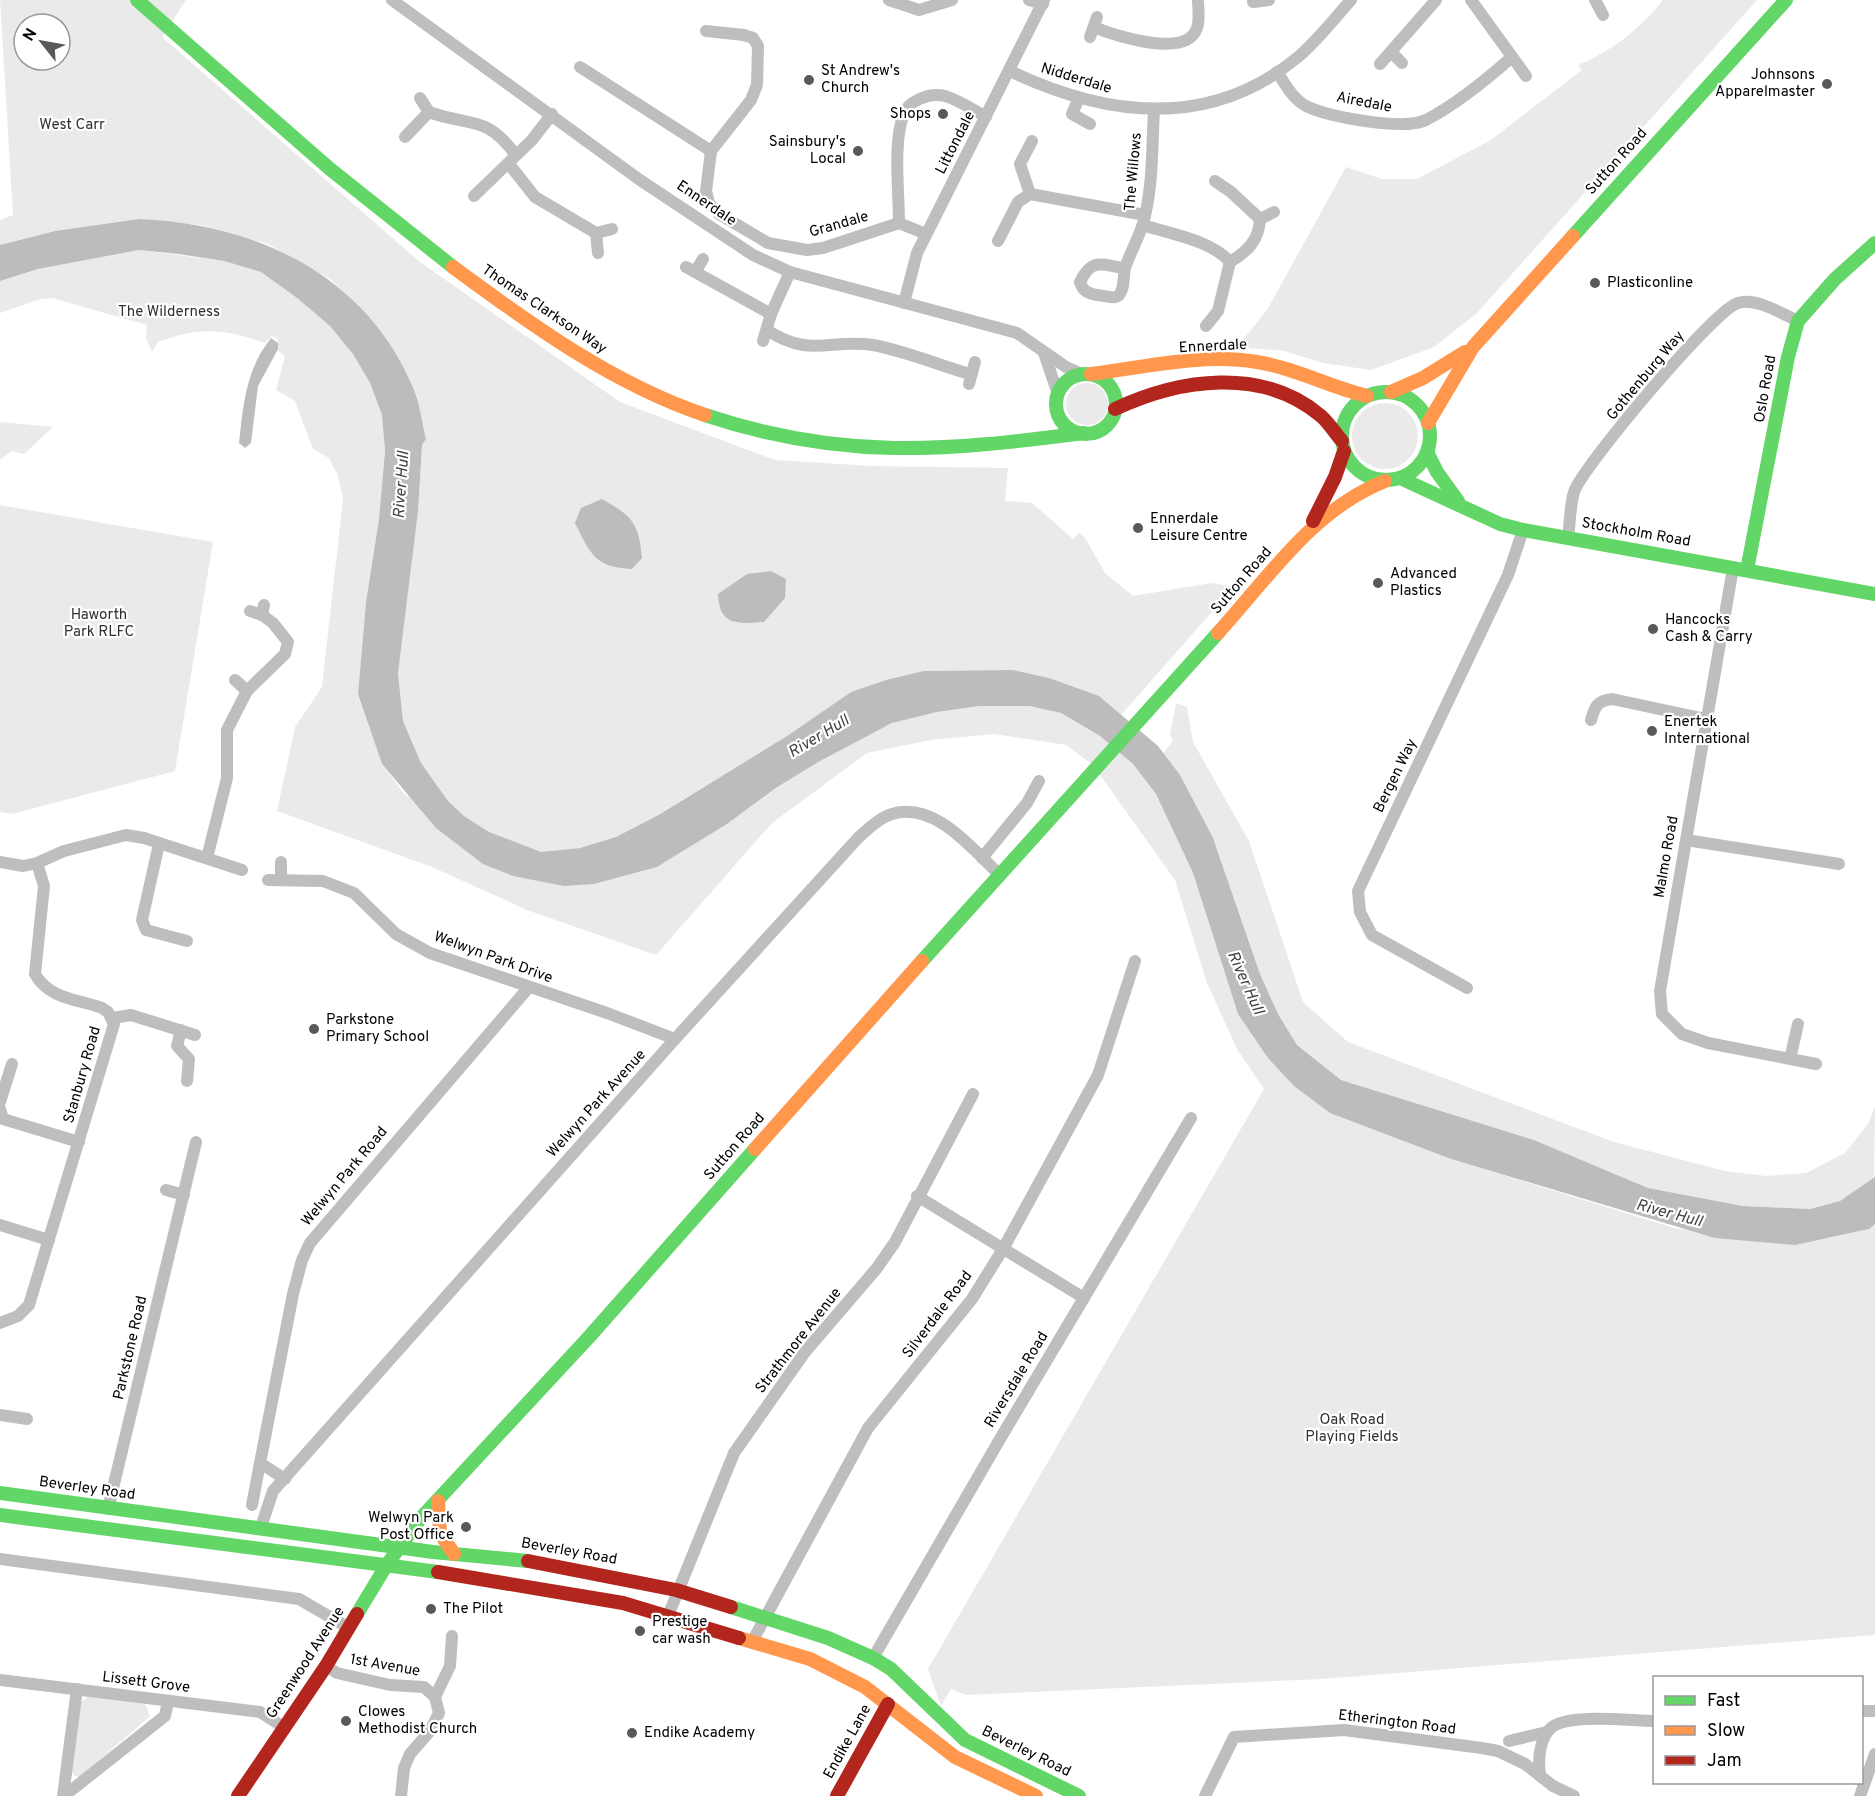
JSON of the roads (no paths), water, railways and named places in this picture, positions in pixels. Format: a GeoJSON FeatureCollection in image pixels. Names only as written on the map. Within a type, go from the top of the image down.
{"type":"FeatureCollection","features":[{"type":"Feature","properties":{"kind":"main road","name":"Thomas Clarkson Way"},"geometry":{"type":"LineString","coordinates":[[137,0],[284,129],[421,243],[543,332],[644,391],[693,411],[750,430],[840,447],[928,450],[971,448],[1084,433]]}},
{"type":"Feature","properties":{"kind":"main road","name":"Sutton Road"},"geometry":{"type":"LineString","coordinates":[[1473,346],[1786,0]]}},
{"type":"Feature","properties":{"kind":"main road","name":"Oslo Road"},"geometry":{"type":"LineString","coordinates":[[1740,569],[1798,321],[1835,279],[1875,243]]}},
{"type":"Feature","properties":{"kind":"main road"},"geometry":{"type":"LineString","coordinates":[[1309,527],[1335,477],[1343,446],[1347,414],[1356,404],[1367,396],[1391,392],[1422,378],[1473,346]]}},
{"type":"Feature","properties":{"kind":"main road"},"geometry":{"type":"LineString","coordinates":[[1428,423],[1473,346]]}},
{"type":"Feature","properties":{"kind":"main road","name":"Ennerdale"},"geometry":{"type":"LineString","coordinates":[[1086,374],[1216,360],[1245,360],[1275,366],[1337,389],[1367,396]]}},
{"type":"Feature","properties":{"kind":"main road"},"geometry":{"type":"LineString","coordinates":[[1020,441],[1037,430],[1050,417],[1067,381],[1086,374],[1108,383],[1113,391],[1115,410]]}},
{"type":"Feature","properties":{"kind":"main road"},"geometry":{"type":"LineString","coordinates":[[1057,400],[1058,414],[1068,428],[1084,433],[1104,427],[1115,410],[1151,392],[1183,385],[1243,383],[1271,389],[1304,403],[1320,414],[1343,446],[1350,462],[1360,472],[1385,481],[1400,478],[1411,472],[1427,452],[1430,438],[1428,423],[1414,402],[1391,392]]}},
{"type":"Feature","properties":{"kind":"main road"},"geometry":{"type":"LineString","coordinates":[[1427,452],[1437,472],[1460,504]]}},
{"type":"Feature","properties":{"kind":"main road","name":"Stockholm Road"},"geometry":{"type":"LineString","coordinates":[[1400,478],[1500,524],[1523,530],[1875,594]]}},
{"type":"Feature","properties":{"kind":"main road","name":"Sutton Road"},"geometry":{"type":"LineString","coordinates":[[399,1547],[1094,769],[1262,585],[1309,527],[1355,494],[1385,481]]}},
{"type":"Feature","properties":{"kind":"main road","name":"Beverley Road"},"geometry":{"type":"LineString","coordinates":[[0,1493],[454,1554],[519,1559],[676,1590],[845,1646],[873,1658],[891,1669],[965,1740],[1079,1796]]}},
{"type":"Feature","properties":{"kind":"main road"},"geometry":{"type":"LineString","coordinates":[[438,1501],[440,1533],[454,1554]]}},
{"type":"Feature","properties":{"kind":"main road"},"geometry":{"type":"LineString","coordinates":[[0,1515],[386,1566],[623,1603],[810,1659],[840,1674],[888,1704],[955,1757],[1033,1795],[1039,1777]]}},
{"type":"Feature","properties":{"kind":"main road","name":"Greenwood Avenue"},"geometry":{"type":"LineString","coordinates":[[238,1796],[326,1666],[399,1547]]}},
{"type":"Feature","properties":{"kind":"main road"},"geometry":{"type":"LineString","coordinates":[[556,1591],[559,1566]]}},
{"type":"Feature","properties":{"kind":"main road"},"geometry":{"type":"LineString","coordinates":[[840,1674],[845,1646]]}},
{"type":"Feature","properties":{"kind":"main road","name":"Endike Lane"},"geometry":{"type":"LineString","coordinates":[[837,1796],[888,1704]]}},
{"type":"Feature","properties":{"kind":"street","name":"Ennerdale"},"geometry":{"type":"LineString","coordinates":[[392,0],[696,218],[753,255],[790,272],[1017,333],[1042,350],[1086,374]]}},
{"type":"Feature","properties":{"kind":"street"},"geometry":{"type":"LineString","coordinates":[[889,0],[919,10],[952,0]]}},
{"type":"Feature","properties":{"kind":"street"},"geometry":{"type":"LineString","coordinates":[[1029,0],[1043,2]]}},
{"type":"Feature","properties":{"kind":"street"},"geometry":{"type":"LineString","coordinates":[[1094,27],[1124,39],[1178,44],[1191,38],[1197,28],[1198,0]]}},
{"type":"Feature","properties":{"kind":"street"},"geometry":{"type":"LineString","coordinates":[[1253,2],[1269,0]]}},
{"type":"Feature","properties":{"kind":"street","name":"Nidderdale"},"geometry":{"type":"LineString","coordinates":[[1010,71],[1079,98],[1108,106],[1154,110],[1201,104],[1250,88],[1277,72],[1300,55],[1351,0]]}},
{"type":"Feature","properties":{"kind":"street"},"geometry":{"type":"LineString","coordinates":[[1380,64],[1436,0]]}},
{"type":"Feature","properties":{"kind":"street"},"geometry":{"type":"LineString","coordinates":[[1471,0],[1526,76]]}},
{"type":"Feature","properties":{"kind":"street","name":"Littondale"},"geometry":{"type":"LineString","coordinates":[[904,303],[917,253],[1043,2]]}},
{"type":"Feature","properties":{"kind":"street"},"geometry":{"type":"LineString","coordinates":[[580,68],[711,151],[751,100],[757,85],[758,46],[753,38],[744,35],[706,31]]}},
{"type":"Feature","properties":{"kind":"street"},"geometry":{"type":"LineString","coordinates":[[1391,52],[1402,63]]}},
{"type":"Feature","properties":{"kind":"street","name":"Airedale"},"geometry":{"type":"LineString","coordinates":[[1277,72],[1295,98],[1308,107],[1374,123],[1406,125],[1424,121],[1483,83],[1512,57]]}},
{"type":"Feature","properties":{"kind":"street"},"geometry":{"type":"LineString","coordinates":[[926,234],[899,223],[899,131],[903,113],[915,100],[937,94],[947,96],[986,117]]}},
{"type":"Feature","properties":{"kind":"street"},"geometry":{"type":"LineString","coordinates":[[420,98],[429,112],[482,123],[501,136],[535,197],[596,233],[612,229]]}},
{"type":"Feature","properties":{"kind":"street"},"geometry":{"type":"LineString","coordinates":[[1079,98],[1072,114],[1090,124]]}},
{"type":"Feature","properties":{"kind":"street","name":"The Willows"},"geometry":{"type":"LineString","coordinates":[[1125,268],[1144,220],[1151,181],[1154,110]]}},
{"type":"Feature","properties":{"kind":"street"},"geometry":{"type":"LineString","coordinates":[[405,137],[429,112]]}},
{"type":"Feature","properties":{"kind":"street"},"geometry":{"type":"LineString","coordinates":[[474,196],[532,140],[552,114]]}},
{"type":"Feature","properties":{"kind":"street"},"geometry":{"type":"LineString","coordinates":[[1030,194],[1020,164],[1032,141]]}},
{"type":"Feature","properties":{"kind":"street","name":"Grandale"},"geometry":{"type":"LineString","coordinates":[[711,151],[706,191],[709,203],[719,214],[768,243],[787,248],[823,248],[899,223]]}},
{"type":"Feature","properties":{"kind":"street"},"geometry":{"type":"LineString","coordinates":[[1215,182],[1231,192],[1260,219]]}},
{"type":"Feature","properties":{"kind":"street"},"geometry":{"type":"LineString","coordinates":[[998,241],[1018,202],[1030,194],[1144,220],[1224,255],[1230,262]]}},
{"type":"Feature","properties":{"kind":"street"},"geometry":{"type":"LineString","coordinates":[[1260,219],[1274,212]]}},
{"type":"Feature","properties":{"kind":"street"},"geometry":{"type":"LineString","coordinates":[[1206,326],[1218,311],[1230,262],[1248,251],[1259,231],[1260,219]]}},
{"type":"Feature","properties":{"kind":"street"},"geometry":{"type":"LineString","coordinates":[[596,233],[598,253]]}},
{"type":"Feature","properties":{"kind":"street"},"geometry":{"type":"LineString","coordinates":[[703,259],[690,270],[771,314]]}},
{"type":"Feature","properties":{"kind":"street"},"geometry":{"type":"LineString","coordinates":[[790,272],[771,314],[765,335],[800,346],[872,345],[972,373]]}},
{"type":"Feature","properties":{"kind":"street","name":"Gothenburg Way"},"geometry":{"type":"LineString","coordinates":[[1568,538],[1574,492],[1586,471],[1676,361],[1721,312],[1739,302],[1755,303],[1798,321]]}},
{"type":"Feature","properties":{"kind":"street"},"geometry":{"type":"LineString","coordinates":[[1042,350],[1057,400]]}},
{"type":"Feature","properties":{"kind":"street","name":"Bergen Way"},"geometry":{"type":"LineString","coordinates":[[1467,988],[1372,935],[1360,912],[1358,891],[1508,575],[1523,530]]}},
{"type":"Feature","properties":{"kind":"street","name":"Malmo Road"},"geometry":{"type":"LineString","coordinates":[[1740,569],[1706,719],[1660,991],[1662,1014],[1682,1034],[1708,1043],[1816,1064]]}},
{"type":"Feature","properties":{"kind":"street"},"geometry":{"type":"LineString","coordinates":[[207,858],[214,816],[227,778],[227,730],[247,691],[285,654],[288,642],[273,623],[258,610]]}},
{"type":"Feature","properties":{"kind":"street"},"geometry":{"type":"LineString","coordinates":[[235,680],[247,691]]}},
{"type":"Feature","properties":{"kind":"street"},"geometry":{"type":"LineString","coordinates":[[1591,720],[1595,706],[1602,700],[1612,699],[1706,719]]}},
{"type":"Feature","properties":{"kind":"street"},"geometry":{"type":"LineString","coordinates":[[981,858],[1027,803],[1039,781]]}},
{"type":"Feature","properties":{"kind":"street","name":"Welwyn Park Avenue"},"geometry":{"type":"LineString","coordinates":[[261,1527],[273,1491],[675,1039],[858,838],[874,824],[891,814],[921,813],[941,822],[1000,875]]}},
{"type":"Feature","properties":{"kind":"street"},"geometry":{"type":"LineString","coordinates":[[0,862],[23,866],[37,863],[64,851],[126,835],[242,870]]}},
{"type":"Feature","properties":{"kind":"street"},"geometry":{"type":"LineString","coordinates":[[1686,840],[1839,864]]}},
{"type":"Feature","properties":{"kind":"street"},"geometry":{"type":"LineString","coordinates":[[159,844],[142,920],[146,930],[187,941]]}},
{"type":"Feature","properties":{"kind":"street"},"geometry":{"type":"LineString","coordinates":[[280,862],[281,880]]}},
{"type":"Feature","properties":{"kind":"street","name":"Stanbury Road"},"geometry":{"type":"LineString","coordinates":[[0,1323],[18,1316],[29,1305],[112,1035],[112,1018],[102,1008],[58,996],[41,984],[35,974],[44,886],[37,863]]}},
{"type":"Feature","properties":{"kind":"street","name":"Welwyn Park Drive"},"geometry":{"type":"LineString","coordinates":[[268,880],[323,881],[354,893],[396,934],[430,953],[675,1039]]}},
{"type":"Feature","properties":{"kind":"street","name":"Silverdale Road"},"geometry":{"type":"LineString","coordinates":[[753,1641],[868,1428],[972,1299],[1003,1249],[1098,1075],[1135,961]]}},
{"type":"Feature","properties":{"kind":"street","name":"Welwyn Park Road"},"geometry":{"type":"LineString","coordinates":[[252,1505],[293,1294],[302,1260],[310,1243],[528,987]]}},
{"type":"Feature","properties":{"kind":"street"},"geometry":{"type":"LineString","coordinates":[[112,1018],[124,1014],[195,1035]]}},
{"type":"Feature","properties":{"kind":"street"},"geometry":{"type":"LineString","coordinates":[[1790,1059],[1798,1024]]}},
{"type":"Feature","properties":{"kind":"street"},"geometry":{"type":"LineString","coordinates":[[181,1030],[177,1046],[189,1059],[187,1081]]}},
{"type":"Feature","properties":{"kind":"street"},"geometry":{"type":"LineString","coordinates":[[0,1102],[6,1070]]}},
{"type":"Feature","properties":{"kind":"street","name":"Strathmore Avenue"},"geometry":{"type":"LineString","coordinates":[[668,1616],[676,1590],[734,1453],[805,1352],[877,1268],[895,1242],[917,1196],[973,1094]]}},
{"type":"Feature","properties":{"kind":"street"},"geometry":{"type":"LineString","coordinates":[[0,1109],[3,1119],[17,1125],[79,1142]]}},
{"type":"Feature","properties":{"kind":"street","name":"Riversdale Road"},"geometry":{"type":"LineString","coordinates":[[873,1658],[1191,1119]]}},
{"type":"Feature","properties":{"kind":"street","name":"Parkstone Road"},"geometry":{"type":"LineString","coordinates":[[108,1509],[196,1142]]}},
{"type":"Feature","properties":{"kind":"street"},"geometry":{"type":"LineString","coordinates":[[166,1190],[184,1195]]}},
{"type":"Feature","properties":{"kind":"street"},"geometry":{"type":"LineString","coordinates":[[917,1196],[1084,1298]]}},
{"type":"Feature","properties":{"kind":"street"},"geometry":{"type":"LineString","coordinates":[[0,1225],[49,1240]]}},
{"type":"Feature","properties":{"kind":"street"},"geometry":{"type":"LineString","coordinates":[[0,1415],[27,1419]]}},
{"type":"Feature","properties":{"kind":"street"},"geometry":{"type":"LineString","coordinates":[[260,1463],[285,1479]]}},
{"type":"Feature","properties":{"kind":"street"},"geometry":{"type":"LineString","coordinates":[[0,1559],[299,1599],[349,1628]]}},
{"type":"Feature","properties":{"kind":"street"},"geometry":{"type":"LineString","coordinates":[[401,1796],[404,1768],[410,1754],[430,1731],[439,1713],[435,1697],[450,1666],[452,1634]]}},
{"type":"Feature","properties":{"kind":"street","name":"1st Avenue"},"geometry":{"type":"LineString","coordinates":[[326,1666],[337,1673],[390,1685],[424,1687],[435,1697]]}},
{"type":"Feature","properties":{"kind":"street","name":"Lissett Grove"},"geometry":{"type":"LineString","coordinates":[[0,1680],[260,1712],[285,1728]]}},
{"type":"Feature","properties":{"kind":"street"},"geometry":{"type":"LineString","coordinates":[[64,1796],[77,1689]]}},
{"type":"Feature","properties":{"kind":"street"},"geometry":{"type":"LineString","coordinates":[[64,1796],[165,1716],[168,1701]]}},
{"type":"Feature","properties":{"kind":"street"},"geometry":{"type":"LineString","coordinates":[[1540,1775],[1540,1750],[1547,1732],[1554,1725],[1581,1719],[1653,1721]]}},
{"type":"Feature","properties":{"kind":"street","name":"Etherington Road"},"geometry":{"type":"LineString","coordinates":[[1205,1796],[1234,1737],[1344,1730],[1498,1751],[1525,1764],[1553,1786],[1574,1796]]}},
{"type":"Feature","properties":{"kind":"street"},"geometry":{"type":"LineString","coordinates":[[1509,1741],[1547,1732]]}},
{"type":"Feature","properties":{"kind":"street"},"geometry":{"type":"LineString","coordinates":[[1525,1764],[1540,1750]]}},
{"type":"Feature","properties":{"kind":"street"},"geometry":{"type":"LineString","coordinates":[[1860,1796],[1870,1784],[1875,1754]]}},
{"type":"Feature","properties":{"kind":"water","name":"River Hull"},"geometry":{"type":"Polygon","coordinates":[[[139,219],[183,223],[225,232],[265,245],[303,263],[337,287],[368,315],[394,350],[414,390],[426,439],[422,445],[418,512],[398,673],[403,721],[421,763],[448,801],[464,816],[489,832],[541,852],[580,848],[616,837],[660,814],[787,736],[851,692],[886,680],[924,671],[1013,670],[1049,678],[1099,696],[1158,746],[1180,775],[1213,838],[1260,974],[1278,1014],[1297,1045],[1341,1080],[1534,1140],[1648,1188],[1743,1206],[1810,1209],[1840,1201],[1875,1177],[1875,1224],[1869,1229],[1795,1245],[1715,1238],[1451,1159],[1330,1113],[1294,1086],[1268,1058],[1238,1014],[1193,873],[1156,794],[1133,764],[1100,736],[1061,713],[1029,706],[980,706],[937,712],[892,723],[820,761],[776,788],[727,824],[657,867],[594,884],[564,886],[513,876],[483,864],[436,828],[382,764],[358,694],[366,602],[379,519],[385,451],[382,415],[370,383],[353,354],[330,326],[261,272],[224,261],[178,254],[139,250],[38,269],[0,281],[0,245],[55,231],[139,219]]]}},
{"type":"Feature","properties":{"kind":"water"},"geometry":{"type":"Polygon","coordinates":[[[271,338],[278,343],[278,349],[258,386],[251,443],[245,448],[239,443],[247,388],[256,362],[271,338]]]}},
{"type":"Feature","properties":{"kind":"water"},"geometry":{"type":"Polygon","coordinates":[[[602,499],[620,510],[636,528],[642,558],[632,569],[602,562],[590,551],[575,523],[581,508],[602,499]]]}},
{"type":"Feature","properties":{"kind":"water"},"geometry":{"type":"Polygon","coordinates":[[[771,571],[786,579],[785,598],[764,622],[738,622],[726,617],[719,604],[718,594],[747,574],[771,571]]]}},
{"type":"Feature","properties":{"kind":"place","name":"St Andrew's Church"},"geometry":{"type":"Point","coordinates":[809,80]}},
{"type":"Feature","properties":{"kind":"place","name":"Johnsons Apparelmaster"},"geometry":{"type":"Point","coordinates":[1827,84]}},
{"type":"Feature","properties":{"kind":"place","name":"Shops"},"geometry":{"type":"Point","coordinates":[943,114]}},
{"type":"Feature","properties":{"kind":"place","name":"Sainsbury's Local"},"geometry":{"type":"Point","coordinates":[858,151]}},
{"type":"Feature","properties":{"kind":"place","name":"Plasticonline"},"geometry":{"type":"Point","coordinates":[1595,283]}},
{"type":"Feature","properties":{"kind":"place","name":"Ennerdale Leisure Centre"},"geometry":{"type":"Point","coordinates":[1138,528]}},
{"type":"Feature","properties":{"kind":"place","name":"Advanced Plastics"},"geometry":{"type":"Point","coordinates":[1378,583]}},
{"type":"Feature","properties":{"kind":"place","name":"Hancocks Cash & Carry"},"geometry":{"type":"Point","coordinates":[1653,629]}},
{"type":"Feature","properties":{"kind":"place","name":"Enertek International"},"geometry":{"type":"Point","coordinates":[1652,731]}},
{"type":"Feature","properties":{"kind":"place","name":"Parkstone Primary School"},"geometry":{"type":"Point","coordinates":[314,1029]}},
{"type":"Feature","properties":{"kind":"place","name":"Welwyn Park Post Office"},"geometry":{"type":"Point","coordinates":[466,1527]}},
{"type":"Feature","properties":{"kind":"place","name":"The Pilot"},"geometry":{"type":"Point","coordinates":[431,1609]}},
{"type":"Feature","properties":{"kind":"place","name":"Prestige car wash"},"geometry":{"type":"Point","coordinates":[640,1631]}},
{"type":"Feature","properties":{"kind":"place","name":"Clowes Methodist Church"},"geometry":{"type":"Point","coordinates":[346,1721]}},
{"type":"Feature","properties":{"kind":"place","name":"Endike Academy"},"geometry":{"type":"Point","coordinates":[632,1733]}},
{"type":"Feature","properties":{"kind":"park label","name":"West Carr"},"geometry":{"type":"Point","coordinates":[72,125]}},
{"type":"Feature","properties":{"kind":"park label","name":"The Wilderness"},"geometry":{"type":"Point","coordinates":[169,312]}},
{"type":"Feature","properties":{"kind":"park label","name":"Haworth Park RLFC"},"geometry":{"type":"Point","coordinates":[99,624]}},
{"type":"Feature","properties":{"kind":"park label","name":"Oak Road Playing Fields"},"geometry":{"type":"Point","coordinates":[1352,1428]}}]}
